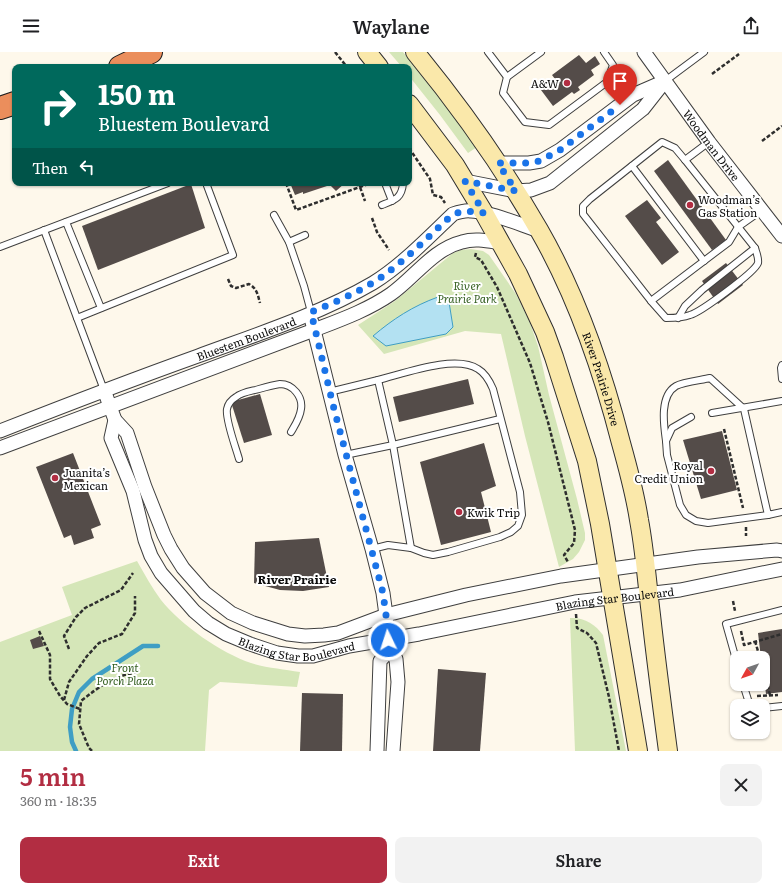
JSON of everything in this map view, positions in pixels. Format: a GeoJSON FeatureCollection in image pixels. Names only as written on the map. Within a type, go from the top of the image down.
{"type":"FeatureCollection","features":[{"type":"Feature","properties":{"kind":"highway"},"geometry":{"type":"LineString","coordinates":[[126,64],[151,52]]}},
{"type":"Feature","properties":{"kind":"highway"},"geometry":{"type":"LineString","coordinates":[[0,108],[12,104]]}},
{"type":"Feature","properties":{"kind":"main road"},"geometry":{"type":"LineString","coordinates":[[367,52],[377,64]]}},
{"type":"Feature","properties":{"kind":"main road","name":"River Prairie Drive"},"geometry":{"type":"LineString","coordinates":[[415,52],[439,81],[498,163],[540,231],[576,307],[602,373],[627,466],[639,520],[668,751]]}},
{"type":"Feature","properties":{"kind":"main road"},"geometry":{"type":"LineString","coordinates":[[412,108],[448,155],[501,243],[518,274],[545,332],[563,381],[587,461],[638,751]]}},
{"type":"Feature","properties":{"kind":"street","name":"Woodman Drive"},"geometry":{"type":"LineString","coordinates":[[644,52],[709,142],[782,236]]}},
{"type":"Feature","properties":{"kind":"street"},"geometry":{"type":"LineString","coordinates":[[498,163],[529,163],[540,161],[560,150],[633,95],[665,81]]}},
{"type":"Feature","properties":{"kind":"street"},"geometry":{"type":"LineString","coordinates":[[465,181],[516,191],[531,190],[550,183],[643,109],[665,81]]}},
{"type":"Feature","properties":{"kind":"street","name":"Bluestem Boulevard"},"geometry":{"type":"LineString","coordinates":[[0,431],[104,390],[270,330],[338,301],[387,274],[453,214],[462,211],[484,213],[540,231]]}},
{"type":"Feature","properties":{"kind":"street","name":"Bluestem Boulevard"},"geometry":{"type":"LineString","coordinates":[[0,448],[314,330],[372,305],[392,294],[432,259],[449,247],[470,240],[484,240],[501,243]]}},
{"type":"Feature","properties":{"kind":"street"},"geometry":{"type":"LineString","coordinates":[[311,312],[314,330],[345,455],[383,593],[389,646],[396,660],[398,672],[393,751]]}},
{"type":"Feature","properties":{"kind":"street","name":"Blazing Star Boulevard"},"geometry":{"type":"LineString","coordinates":[[104,390],[115,420],[127,433],[156,518],[171,549],[183,568],[205,593],[231,613],[271,630],[305,636],[324,636],[338,633],[386,615],[466,595],[561,576],[698,557],[769,550],[782,551]]}},
{"type":"Feature","properties":{"kind":"street","name":"Blazing Star Boulevard"},"geometry":{"type":"LineString","coordinates":[[115,420],[111,438],[133,492],[145,540],[162,573],[194,611],[208,622],[226,634],[276,653],[298,656],[313,656],[349,646],[389,646],[574,602],[680,590],[782,570]]}},
{"type":"Feature","properties":{"kind":"street"},"geometry":{"type":"LineString","coordinates":[[377,751],[380,661],[389,646]]}},
{"type":"Feature","properties":{"kind":"lane"},"geometry":{"type":"LineString","coordinates":[[488,52],[507,77]]}},
{"type":"Feature","properties":{"kind":"lane"},"geometry":{"type":"LineString","coordinates":[[541,52],[507,77],[503,93],[524,122],[549,125],[607,82],[613,64],[604,52]]}},
{"type":"Feature","properties":{"kind":"lane"},"geometry":{"type":"LineString","coordinates":[[665,81],[704,52]]}},
{"type":"Feature","properties":{"kind":"lane"},"geometry":{"type":"LineString","coordinates":[[662,142],[675,148],[685,160],[755,248],[758,263],[754,270],[692,315],[678,318],[666,318],[651,301],[584,214],[583,206],[586,202],[662,142]]}},
{"type":"Feature","properties":{"kind":"lane"},"geometry":{"type":"LineString","coordinates":[[685,160],[709,142]]}},
{"type":"Feature","properties":{"kind":"lane"},"geometry":{"type":"LineString","coordinates":[[632,166],[704,261]]}},
{"type":"Feature","properties":{"kind":"lane"},"geometry":{"type":"LineString","coordinates":[[0,247],[160,186]]}},
{"type":"Feature","properties":{"kind":"lane"},"geometry":{"type":"LineString","coordinates":[[77,318],[233,255],[207,186]]}},
{"type":"Feature","properties":{"kind":"lane"},"geometry":{"type":"LineString","coordinates":[[386,186],[392,201]]}},
{"type":"Feature","properties":{"kind":"lane"},"geometry":{"type":"LineString","coordinates":[[382,205],[398,198],[404,186]]}},
{"type":"Feature","properties":{"kind":"lane"},"geometry":{"type":"LineString","coordinates":[[651,301],[729,242],[738,227],[762,210]]}},
{"type":"Feature","properties":{"kind":"lane"},"geometry":{"type":"LineString","coordinates":[[274,215],[289,242],[311,312]]}},
{"type":"Feature","properties":{"kind":"lane"},"geometry":{"type":"LineString","coordinates":[[66,222],[101,308]]}},
{"type":"Feature","properties":{"kind":"lane"},"geometry":{"type":"LineString","coordinates":[[44,230],[104,390]]}},
{"type":"Feature","properties":{"kind":"lane"},"geometry":{"type":"LineString","coordinates":[[289,242],[305,235]]}},
{"type":"Feature","properties":{"kind":"lane"},"geometry":{"type":"LineString","coordinates":[[678,318],[685,306],[755,248]]}},
{"type":"Feature","properties":{"kind":"lane"},"geometry":{"type":"LineString","coordinates":[[329,392],[431,366],[453,363],[468,365],[478,369],[489,381],[493,389],[520,492],[522,515],[518,526],[500,538],[434,555],[424,554],[412,548],[388,545],[372,549]]}},
{"type":"Feature","properties":{"kind":"lane"},"geometry":{"type":"LineString","coordinates":[[782,365],[782,379]]}},
{"type":"Feature","properties":{"kind":"lane"},"geometry":{"type":"LineString","coordinates":[[768,515],[744,409],[710,378],[676,386],[667,397],[663,416],[667,455],[680,504],[686,515],[696,521],[708,523],[768,515],[782,512]]}},
{"type":"Feature","properties":{"kind":"lane"},"geometry":{"type":"LineString","coordinates":[[378,380],[393,445],[412,548]]}},
{"type":"Feature","properties":{"kind":"lane"},"geometry":{"type":"LineString","coordinates":[[239,459],[226,413],[231,400],[239,395],[281,384],[289,386],[295,390],[299,397],[301,408],[299,417],[291,432]]}},
{"type":"Feature","properties":{"kind":"lane"},"geometry":{"type":"LineString","coordinates":[[712,413],[744,409],[782,401]]}},
{"type":"Feature","properties":{"kind":"lane"},"geometry":{"type":"LineString","coordinates":[[666,441],[672,428],[691,417]]}},
{"type":"Feature","properties":{"kind":"lane"},"geometry":{"type":"LineString","coordinates":[[345,455],[500,419]]}},
{"type":"Feature","properties":{"kind":"lane"},"geometry":{"type":"LineString","coordinates":[[734,651],[726,624],[782,610]]}},
{"type":"Feature","properties":{"kind":"lane"},"geometry":{"type":"LineString","coordinates":[[770,707],[782,706]]}},
{"type":"Feature","properties":{"kind":"path"},"geometry":{"type":"LineString","coordinates":[[335,52],[345,64]]}},
{"type":"Feature","properties":{"kind":"path"},"geometry":{"type":"LineString","coordinates":[[712,74],[739,54]]}},
{"type":"Feature","properties":{"kind":"path"},"geometry":{"type":"LineString","coordinates":[[762,141],[782,126]]}},
{"type":"Feature","properties":{"kind":"path"},"geometry":{"type":"LineString","coordinates":[[412,152],[430,179],[433,195],[441,197]]}},
{"type":"Feature","properties":{"kind":"path"},"geometry":{"type":"LineString","coordinates":[[287,186],[296,210],[360,187],[365,201]]}},
{"type":"Feature","properties":{"kind":"path"},"geometry":{"type":"LineString","coordinates":[[372,218],[377,232],[389,250]]}},
{"type":"Feature","properties":{"kind":"path"},"geometry":{"type":"LineString","coordinates":[[475,257],[481,260],[497,287],[530,363],[548,422],[575,530],[574,543],[570,550],[564,555],[568,562]]}},
{"type":"Feature","properties":{"kind":"path"},"geometry":{"type":"LineString","coordinates":[[228,280],[231,286],[236,288],[249,284],[252,285],[260,303]]}},
{"type":"Feature","properties":{"kind":"path"},"geometry":{"type":"LineString","coordinates":[[724,429],[744,511]]}},
{"type":"Feature","properties":{"kind":"path"},"geometry":{"type":"LineString","coordinates":[[69,649],[64,636],[76,617],[86,608],[121,590],[133,573]]}},
{"type":"Feature","properties":{"kind":"path"},"geometry":{"type":"LineString","coordinates":[[64,700],[69,682],[87,656],[99,643],[122,634],[135,613],[135,596]]}},
{"type":"Feature","properties":{"kind":"path"},"geometry":{"type":"LineString","coordinates":[[733,601],[736,611]]}},
{"type":"Feature","properties":{"kind":"path"},"geometry":{"type":"LineString","coordinates":[[577,618],[577,628],[587,633],[596,642],[609,697],[619,751]]}},
{"type":"Feature","properties":{"kind":"path"},"geometry":{"type":"LineString","coordinates":[[740,628],[744,645],[782,634]]}},
{"type":"Feature","properties":{"kind":"path"},"geometry":{"type":"LineString","coordinates":[[39,631],[50,655],[50,679],[67,704],[80,709]]}},
{"type":"Feature","properties":{"kind":"path"},"geometry":{"type":"LineString","coordinates":[[755,641],[758,651]]}},
{"type":"Feature","properties":{"kind":"path"},"geometry":{"type":"LineString","coordinates":[[92,751],[89,748],[78,724],[81,701],[102,685],[127,674],[139,672]]}},
{"type":"Feature","properties":{"kind":"path"},"geometry":{"type":"LineString","coordinates":[[769,691],[770,695]]}},
{"type":"Feature","properties":{"kind":"path"},"geometry":{"type":"LineString","coordinates":[[757,696],[782,694]]}},
{"type":"Feature","properties":{"kind":"green space"},"geometry":{"type":"Polygon","coordinates":[[[389,52],[403,52],[477,147],[468,153],[412,80],[412,64],[399,64],[389,52]]]}},
{"type":"Feature","properties":{"kind":"green space","name":"River Prairie Park"},"geometry":{"type":"Polygon","coordinates":[[[471,249],[483,251],[489,255],[516,294],[530,323],[538,346],[549,395],[585,533],[585,540],[579,552],[573,559],[559,567],[525,436],[501,334],[465,331],[384,354],[358,325],[395,301],[453,253],[471,249]]]}},
{"type":"Feature","properties":{"kind":"green space","name":"Front Porch Plaza"},"geometry":{"type":"Polygon","coordinates":[[[137,561],[161,600],[190,628],[227,652],[251,663],[300,672],[297,687],[220,682],[209,690],[205,751],[0,751],[0,642],[72,615],[62,587],[137,561]]]}},
{"type":"Feature","properties":{"kind":"green space"},"geometry":{"type":"Polygon","coordinates":[[[570,618],[589,622],[603,635],[626,751],[575,751],[570,618]]]}},
{"type":"Feature","properties":{"kind":"water"},"geometry":{"type":"Polygon","coordinates":[[[438,297],[449,302],[453,327],[446,334],[386,346],[373,336],[388,324],[420,304],[438,297]]]}},
{"type":"Feature","properties":{"kind":"building","name":"A&W"},"geometry":{"type":"Polygon","coordinates":[[[579,55],[586,63],[595,56],[600,64],[591,70],[594,75],[578,87],[580,90],[574,94],[572,92],[553,106],[541,90],[555,79],[552,75],[579,55]]]}},
{"type":"Feature","properties":{"kind":"building","name":"Woodman’s Gas Station"},"geometry":{"type":"Polygon","coordinates":[[[668,160],[726,240],[712,250],[654,171],[668,160]]]}},
{"type":"Feature","properties":{"kind":"building"},"geometry":{"type":"Polygon","coordinates":[[[186,186],[192,186],[205,228],[98,270],[82,226],[186,186]]]}},
{"type":"Feature","properties":{"kind":"building"},"geometry":{"type":"Polygon","coordinates":[[[291,186],[327,186],[303,194],[303,192],[295,195],[291,186]]]}},
{"type":"Feature","properties":{"kind":"building"},"geometry":{"type":"Polygon","coordinates":[[[331,186],[342,186],[336,191],[331,186]]]}},
{"type":"Feature","properties":{"kind":"building"},"geometry":{"type":"Polygon","coordinates":[[[647,200],[661,218],[656,222],[679,252],[662,265],[625,216],[647,200]]]}},
{"type":"Feature","properties":{"kind":"building"},"geometry":{"type":"Polygon","coordinates":[[[726,263],[743,285],[718,304],[702,281],[726,263]]]}},
{"type":"Feature","properties":{"kind":"building"},"geometry":{"type":"Polygon","coordinates":[[[468,379],[474,404],[399,422],[393,397],[468,379]]]}},
{"type":"Feature","properties":{"kind":"building"},"geometry":{"type":"Polygon","coordinates":[[[260,394],[272,435],[244,443],[231,402],[260,394]]]}},
{"type":"Feature","properties":{"kind":"building"},"geometry":{"type":"Polygon","coordinates":[[[722,431],[737,490],[701,499],[683,440],[722,431]]]}},
{"type":"Feature","properties":{"kind":"building","name":"Kwik Trip"},"geometry":{"type":"Polygon","coordinates":[[[484,443],[496,486],[481,492],[491,532],[441,545],[420,462],[484,443]]]}},
{"type":"Feature","properties":{"kind":"building"},"geometry":{"type":"Polygon","coordinates":[[[73,453],[101,525],[91,529],[94,538],[74,545],[71,535],[64,538],[36,467],[73,453]]]}},
{"type":"Feature","properties":{"kind":"building"},"geometry":{"type":"Polygon","coordinates":[[[319,538],[329,587],[303,591],[280,590],[254,583],[255,542],[319,538]]]}},
{"type":"Feature","properties":{"kind":"building"},"geometry":{"type":"Polygon","coordinates":[[[782,629],[782,692],[766,694],[766,691],[770,691],[770,651],[760,651],[758,633],[782,629]]]}},
{"type":"Feature","properties":{"kind":"building"},"geometry":{"type":"Polygon","coordinates":[[[40,636],[44,646],[33,649],[30,640],[40,636]]]}},
{"type":"Feature","properties":{"kind":"building"},"geometry":{"type":"Polygon","coordinates":[[[438,669],[486,673],[480,751],[433,751],[438,669]]]}},
{"type":"Feature","properties":{"kind":"building"},"geometry":{"type":"Polygon","coordinates":[[[302,693],[343,694],[342,751],[300,751],[302,693]]]}},
{"type":"Feature","properties":{"kind":"waterway"},"geometry":{"type":"LineString","coordinates":[[76,751],[72,742],[70,727],[72,709],[79,692],[92,679],[143,646],[158,646]]}},
{"type":"Feature","properties":{"kind":"place","name":"A&W"},"geometry":{"type":"Point","coordinates":[567,83]}},
{"type":"Feature","properties":{"kind":"place","name":"Woodman’s Gas Station"},"geometry":{"type":"Point","coordinates":[690,205]}},
{"type":"Feature","properties":{"kind":"place","name":"Royal Credit Union"},"geometry":{"type":"Point","coordinates":[711,471]}},
{"type":"Feature","properties":{"kind":"place","name":"Juanita’s Mexican"},"geometry":{"type":"Point","coordinates":[55,478]}},
{"type":"Feature","properties":{"kind":"place","name":"Kwik Trip"},"geometry":{"type":"Point","coordinates":[459,512]}},
{"type":"Feature","properties":{"kind":"district","name":"River Prairie"},"geometry":{"type":"Point","coordinates":[297,579]}},
{"type":"Feature","properties":{"kind":"route"},"geometry":{"type":"LineString","coordinates":[[388,640],[383,593],[321,359],[311,312],[338,301],[387,274],[453,214],[462,211],[484,213],[465,181],[516,191],[498,163],[529,163],[540,161],[560,150],[620,105]]}}]}
